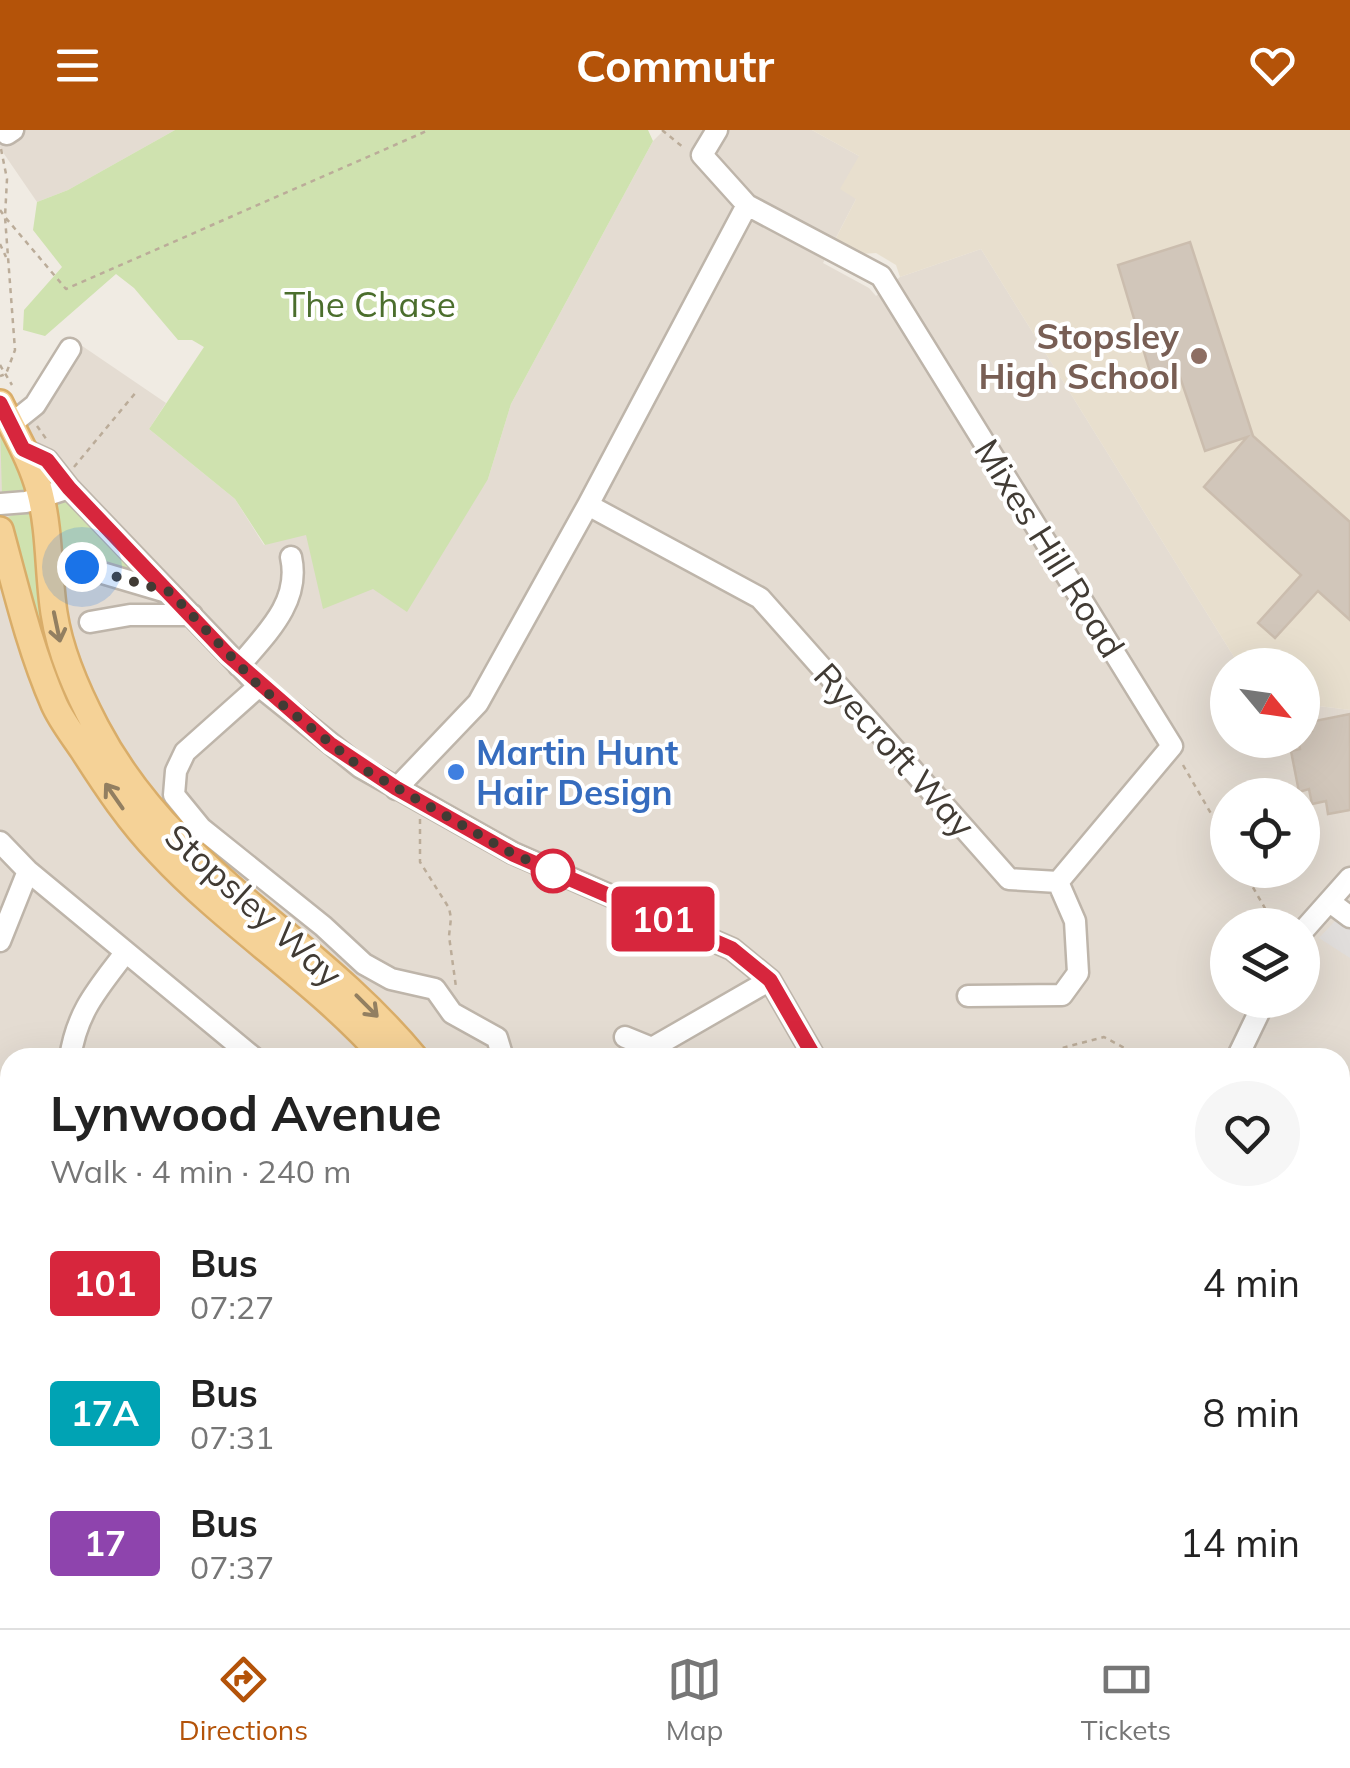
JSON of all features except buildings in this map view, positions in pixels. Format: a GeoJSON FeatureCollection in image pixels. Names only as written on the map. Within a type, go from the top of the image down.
{"type":"FeatureCollection","features":[{"type":"Feature","properties":{"kind":"main road","name":"Stopsley Way"},"geometry":{"type":"LineString","coordinates":[[5,414],[41,496],[58,637],[100,734],[136,791],[170,834],[333,974],[405,1048]]}},
{"type":"Feature","properties":{"kind":"main road","name":"Stopsley Way"},"geometry":{"type":"LineString","coordinates":[[0,530],[33,648],[56,708],[130,819],[206,896],[301,974],[376,1048]]}},
{"type":"Feature","properties":{"kind":"street"},"geometry":{"type":"LineString","coordinates":[[396,788],[478,703],[588,505],[746,205],[702,155],[717,130]]}},
{"type":"Feature","properties":{"kind":"street","name":"Mixes Hill Road"},"geometry":{"type":"LineString","coordinates":[[746,205],[881,276],[1172,746]]}},
{"type":"Feature","properties":{"kind":"street"},"geometry":{"type":"LineString","coordinates":[[5,414],[35,406],[70,349]]}},
{"type":"Feature","properties":{"kind":"street"},"geometry":{"type":"LineString","coordinates":[[23,449],[47,460],[70,480],[239,666],[345,756],[513,854],[732,949],[770,980],[808,1048]]}},
{"type":"Feature","properties":{"kind":"street"},"geometry":{"type":"LineString","coordinates":[[0,504],[26,502],[70,480]]}},
{"type":"Feature","properties":{"kind":"street","name":"Ryecroft Way"},"geometry":{"type":"LineString","coordinates":[[588,505],[760,598],[1010,879],[1058,882]]}},
{"type":"Feature","properties":{"kind":"street"},"geometry":{"type":"LineString","coordinates":[[239,666],[283,612],[296,576],[292,557]]}},
{"type":"Feature","properties":{"kind":"street"},"geometry":{"type":"LineString","coordinates":[[51,575],[73,566],[82,567],[170,592]]}},
{"type":"Feature","properties":{"kind":"street"},"geometry":{"type":"LineString","coordinates":[[90,622],[130,614],[192,616]]}},
{"type":"Feature","properties":{"kind":"street","name":"Stopsley Way"},"geometry":{"type":"LineString","coordinates":[[259,686],[185,752],[176,771],[174,796],[201,828],[324,926],[364,964],[391,979],[435,990],[452,1013],[497,1038],[500,1048]]}},
{"type":"Feature","properties":{"kind":"street"},"geometry":{"type":"LineString","coordinates":[[968,996],[1062,995],[1078,973],[1075,921],[1058,882],[1172,746]]}},
{"type":"Feature","properties":{"kind":"street"},"geometry":{"type":"LineString","coordinates":[[0,842],[28,871],[242,1048]]}},
{"type":"Feature","properties":{"kind":"street"},"geometry":{"type":"LineString","coordinates":[[0,942],[28,871]]}},
{"type":"Feature","properties":{"kind":"street"},"geometry":{"type":"LineString","coordinates":[[1320,913],[1350,878]]}},
{"type":"Feature","properties":{"kind":"street"},"geometry":{"type":"LineString","coordinates":[[1330,902],[1350,916]]}},
{"type":"Feature","properties":{"kind":"street"},"geometry":{"type":"LineString","coordinates":[[71,1048],[84,1007],[125,952]]}},
{"type":"Feature","properties":{"kind":"street"},"geometry":{"type":"LineString","coordinates":[[626,1036],[652,1048],[770,980]]}},
{"type":"Feature","properties":{"kind":"street"},"geometry":{"type":"LineString","coordinates":[[1242,1048],[1256,1018]]}},
{"type":"Feature","properties":{"kind":"path"},"geometry":{"type":"LineString","coordinates":[[0,210],[66,289],[429,130]]}},
{"type":"Feature","properties":{"kind":"path"},"geometry":{"type":"LineString","coordinates":[[662,130],[694,156],[702,155]]}},
{"type":"Feature","properties":{"kind":"path"},"geometry":{"type":"LineString","coordinates":[[3,375],[15,350],[7,179],[0,151],[10,132]]}},
{"type":"Feature","properties":{"kind":"path"},"geometry":{"type":"LineString","coordinates":[[0,244],[8,263]]}},
{"type":"Feature","properties":{"kind":"path"},"geometry":{"type":"LineString","coordinates":[[70,480],[137,391]]}},
{"type":"Feature","properties":{"kind":"path"},"geometry":{"type":"LineString","coordinates":[[1172,746],[1210,812]]}},
{"type":"Feature","properties":{"kind":"path"},"geometry":{"type":"LineString","coordinates":[[427,807],[419,821],[420,862],[451,918],[456,987],[452,1013]]}},
{"type":"Feature","properties":{"kind":"path"},"geometry":{"type":"LineString","coordinates":[[1062,1048],[1104,1037],[1124,1048]]}},
{"type":"Feature","properties":{"kind":"shaded area"},"geometry":{"type":"Polygon","coordinates":[[[0,130],[175,130],[68,190],[37,202],[0,148],[0,130]]]}},
{"type":"Feature","properties":{"kind":"shaded area"},"geometry":{"type":"Polygon","coordinates":[[[664,130],[812,130],[859,156],[856,199],[823,263],[869,288],[876,296],[900,277],[981,249],[1228,648],[1210,648],[1210,758],[1320,758],[1320,706],[1350,710],[1350,1048],[0,1048],[0,428],[31,395],[69,337],[166,403],[149,429],[235,499],[264,545],[488,479],[511,404],[653,141],[664,130]]]}},
{"type":"Feature","properties":{"kind":"shaded area","name":"Stopsley High School"},"geometry":{"type":"Polygon","coordinates":[[[812,130],[1350,130],[1350,710],[1320,706],[1320,648],[1228,648],[981,249],[900,277],[896,265],[876,253],[861,254],[835,240],[856,199],[840,189],[859,156],[812,130]]]}},
{"type":"Feature","properties":{"kind":"shaded area"},"geometry":{"type":"Polygon","coordinates":[[[1335,921],[1350,926],[1350,958],[1320,939],[1335,921]]]}},
{"type":"Feature","properties":{"kind":"green space","name":"The Chase"},"geometry":{"type":"Polygon","coordinates":[[[175,130],[648,130],[653,141],[511,404],[488,479],[407,612],[373,589],[323,609],[306,535],[265,545],[235,499],[149,429],[204,347],[192,340],[178,340],[134,288],[116,274],[45,336],[23,330],[24,310],[62,267],[33,230],[37,202],[68,190],[175,130]]]}},
{"type":"Feature","properties":{"kind":"green space"},"geometry":{"type":"Polygon","coordinates":[[[0,426],[30,492],[2,494],[0,426]]]}},
{"type":"Feature","properties":{"kind":"green space"},"geometry":{"type":"Polygon","coordinates":[[[57,499],[74,504],[136,568],[137,575],[103,568],[57,551],[57,499]]]}},
{"type":"Feature","properties":{"kind":"green space"},"geometry":{"type":"Polygon","coordinates":[[[33,509],[85,725],[393,1048],[388,1048],[92,747],[60,686],[8,517],[33,509]]]}},
{"type":"Feature","properties":{"kind":"bus line","name":"101"},"geometry":{"type":"LineString","coordinates":[[0,403],[23,449],[47,460],[228,655],[300,720],[360,767],[513,854],[732,949],[770,980],[809,1048]]}},
{"type":"Feature","properties":{"kind":"place","name":"Stopsley High School"},"geometry":{"type":"Point","coordinates":[1199,356]}},
{"type":"Feature","properties":{"kind":"place","name":"Martin Hunt Hair Design"},"geometry":{"type":"Point","coordinates":[456,772]}},
{"type":"Feature","properties":{"kind":"route"},"geometry":{"type":"LineString","coordinates":[[82,567],[170,592],[259,686],[360,767],[513,854],[553,871]]}}]}
